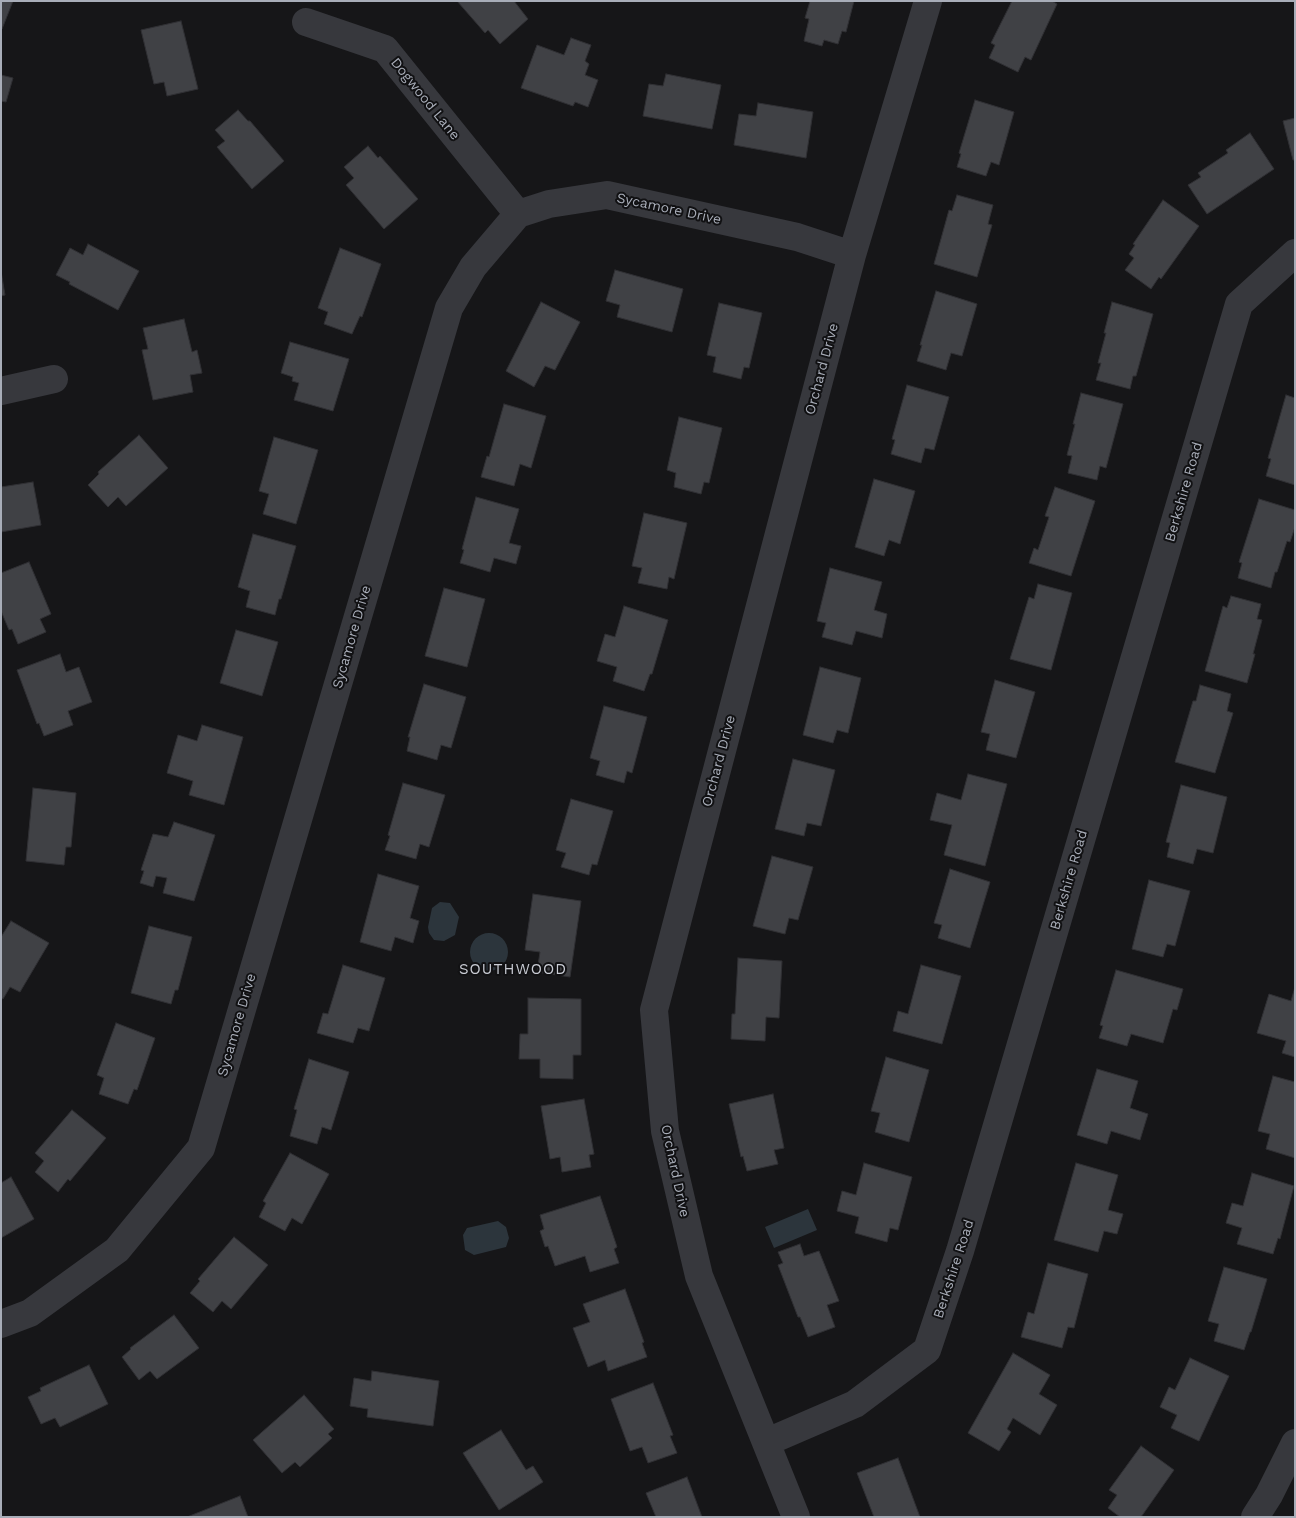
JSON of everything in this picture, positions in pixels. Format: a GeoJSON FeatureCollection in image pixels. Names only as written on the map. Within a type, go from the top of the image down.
{"type":"FeatureCollection","features":[{"type":"Feature","properties":{"kind":"street","name":"Orchard Drive"},"geometry":{"type":"LineString","coordinates":[[796,1517],[699,1276],[665,1131],[654,1010],[852,254],[928,1]]}},
{"type":"Feature","properties":{"kind":"street","name":"Dogwood Lane"},"geometry":{"type":"LineString","coordinates":[[306,22],[385,49],[518,214]]}},
{"type":"Feature","properties":{"kind":"street","name":"Sycamore Drive"},"geometry":{"type":"LineString","coordinates":[[1,1324],[30,1313],[117,1250],[201,1148],[449,308],[473,267],[518,214],[548,204],[607,195],[797,237],[852,254]]}},
{"type":"Feature","properties":{"kind":"street","name":"Berkshire Road"},"geometry":{"type":"LineString","coordinates":[[767,1442],[855,1404],[927,1350],[963,1242],[1239,304],[1295,253]]}},
{"type":"Feature","properties":{"kind":"street"},"geometry":{"type":"LineString","coordinates":[[1,391],[54,379]]}},
{"type":"Feature","properties":{"kind":"street"},"geometry":{"type":"LineString","coordinates":[[1255,1517],[1268,1495],[1286,1478],[1295,1443]]}},
{"type":"Feature","properties":{"kind":"shaded area"},"geometry":{"type":"Polygon","coordinates":[[[440,902],[450,903],[459,917],[455,935],[444,941],[434,940],[429,933],[428,927],[432,908],[440,902]]]}},
{"type":"Feature","properties":{"kind":"shaded area"},"geometry":{"type":"Polygon","coordinates":[[[489,933],[502,939],[508,952],[502,965],[489,971],[476,965],[470,952],[476,939],[489,933]]]}},
{"type":"Feature","properties":{"kind":"shaded area"},"geometry":{"type":"Polygon","coordinates":[[[808,1209],[817,1230],[774,1248],[765,1227],[808,1209]]]}},
{"type":"Feature","properties":{"kind":"shaded area"},"geometry":{"type":"Polygon","coordinates":[[[498,1221],[506,1227],[509,1238],[506,1247],[474,1255],[465,1250],[463,1235],[467,1228],[498,1221]]]}},
{"type":"Feature","properties":{"kind":"building"},"geometry":{"type":"Polygon","coordinates":[[[1,1],[13,1],[2,29],[1,29],[1,1]]]}},
{"type":"Feature","properties":{"kind":"building"},"geometry":{"type":"Polygon","coordinates":[[[457,1],[514,1],[528,19],[500,44],[488,30],[485,33],[457,1]]]}},
{"type":"Feature","properties":{"kind":"building"},"geometry":{"type":"Polygon","coordinates":[[[810,1],[854,1],[846,32],[842,31],[838,44],[824,40],[822,46],[804,41],[809,19],[805,18],[810,1]]]}},
{"type":"Feature","properties":{"kind":"building"},"geometry":{"type":"Polygon","coordinates":[[[1012,1],[1052,1],[1057,4],[1031,60],[1025,57],[1018,72],[989,58],[995,45],[991,43],[1012,1]]]}},
{"type":"Feature","properties":{"kind":"building"},"geometry":{"type":"Polygon","coordinates":[[[181,21],[198,89],[167,96],[164,82],[154,84],[141,30],[181,21]]]}},
{"type":"Feature","properties":{"kind":"building"},"geometry":{"type":"Polygon","coordinates":[[[571,38],[591,45],[585,61],[589,64],[585,75],[598,80],[588,107],[575,102],[573,106],[521,88],[537,45],[564,55],[571,38]]]}},
{"type":"Feature","properties":{"kind":"building"},"geometry":{"type":"Polygon","coordinates":[[[666,74],[721,85],[712,129],[643,116],[649,84],[663,86],[666,74]]]}},
{"type":"Feature","properties":{"kind":"building"},"geometry":{"type":"Polygon","coordinates":[[[1,75],[13,78],[6,102],[1,101],[1,75]]]}},
{"type":"Feature","properties":{"kind":"building"},"geometry":{"type":"Polygon","coordinates":[[[975,100],[1014,112],[999,165],[991,162],[986,176],[957,167],[961,154],[959,153],[975,100]]]}},
{"type":"Feature","properties":{"kind":"building"},"geometry":{"type":"Polygon","coordinates":[[[758,103],[813,112],[806,158],[734,145],[739,114],[756,116],[758,103]]]}},
{"type":"Feature","properties":{"kind":"building"},"geometry":{"type":"Polygon","coordinates":[[[238,110],[250,121],[284,161],[252,189],[217,147],[225,141],[215,130],[238,110]]]}},
{"type":"Feature","properties":{"kind":"building"},"geometry":{"type":"Polygon","coordinates":[[[1295,118],[1295,160],[1293,160],[1283,121],[1295,118]]]}},
{"type":"Feature","properties":{"kind":"building"},"geometry":{"type":"Polygon","coordinates":[[[1250,133],[1274,169],[1207,214],[1188,185],[1201,177],[1198,173],[1228,153],[1226,150],[1250,133]]]}},
{"type":"Feature","properties":{"kind":"building"},"geometry":{"type":"Polygon","coordinates":[[[368,146],[378,158],[380,156],[418,199],[384,229],[346,185],[354,178],[344,167],[368,146]]]}},
{"type":"Feature","properties":{"kind":"building"},"geometry":{"type":"Polygon","coordinates":[[[957,195],[993,205],[988,224],[992,225],[977,277],[934,264],[949,210],[952,211],[957,195]]]}},
{"type":"Feature","properties":{"kind":"building"},"geometry":{"type":"Polygon","coordinates":[[[1163,200],[1199,226],[1161,279],[1159,277],[1151,289],[1125,270],[1134,258],[1129,254],[1135,245],[1133,244],[1163,200]]]}},
{"type":"Feature","properties":{"kind":"building"},"geometry":{"type":"Polygon","coordinates":[[[88,244],[139,271],[118,310],[56,275],[70,248],[83,255],[88,244]]]}},
{"type":"Feature","properties":{"kind":"building"},"geometry":{"type":"Polygon","coordinates":[[[340,248],[381,264],[362,317],[360,316],[352,334],[324,324],[328,312],[318,308],[340,248]]]}},
{"type":"Feature","properties":{"kind":"building"},"geometry":{"type":"Polygon","coordinates":[[[615,270],[683,289],[672,332],[617,317],[620,305],[606,301],[615,270]]]}},
{"type":"Feature","properties":{"kind":"building"},"geometry":{"type":"Polygon","coordinates":[[[1,271],[5,295],[1,296],[1,271]]]}},
{"type":"Feature","properties":{"kind":"building"},"geometry":{"type":"Polygon","coordinates":[[[936,291],[977,304],[962,356],[951,353],[946,370],[917,361],[936,291]]]}},
{"type":"Feature","properties":{"kind":"building"},"geometry":{"type":"Polygon","coordinates":[[[541,302],[580,322],[555,370],[545,366],[534,387],[506,371],[541,302]]]}},
{"type":"Feature","properties":{"kind":"building"},"geometry":{"type":"Polygon","coordinates":[[[1112,302],[1153,314],[1136,376],[1133,376],[1130,389],[1096,380],[1101,363],[1098,363],[1106,333],[1104,333],[1112,302]]]}},
{"type":"Feature","properties":{"kind":"building"},"geometry":{"type":"Polygon","coordinates":[[[719,303],[762,313],[749,368],[744,367],[741,379],[713,372],[716,357],[707,355],[719,303]]]}},
{"type":"Feature","properties":{"kind":"building"},"geometry":{"type":"Polygon","coordinates":[[[184,319],[192,352],[197,350],[202,373],[190,375],[193,392],[153,400],[142,350],[148,349],[143,328],[184,319]]]}},
{"type":"Feature","properties":{"kind":"building"},"geometry":{"type":"Polygon","coordinates":[[[290,342],[349,359],[333,411],[294,400],[299,383],[292,381],[293,377],[281,373],[290,342]]]}},
{"type":"Feature","properties":{"kind":"building"},"geometry":{"type":"Polygon","coordinates":[[[907,385],[949,397],[934,450],[925,448],[921,463],[891,454],[895,440],[892,439],[907,385]]]}},
{"type":"Feature","properties":{"kind":"building"},"geometry":{"type":"Polygon","coordinates":[[[1081,393],[1123,404],[1106,468],[1100,466],[1097,480],[1068,473],[1072,456],[1067,455],[1081,393]]]}},
{"type":"Feature","properties":{"kind":"building"},"geometry":{"type":"Polygon","coordinates":[[[1286,395],[1295,398],[1295,485],[1266,476],[1271,459],[1268,458],[1286,395]]]}},
{"type":"Feature","properties":{"kind":"building"},"geometry":{"type":"Polygon","coordinates":[[[504,404],[546,416],[531,468],[520,464],[514,486],[481,477],[487,456],[489,457],[504,404]]]}},
{"type":"Feature","properties":{"kind":"building"},"geometry":{"type":"Polygon","coordinates":[[[679,417],[722,428],[709,483],[704,482],[701,494],[674,487],[676,473],[667,470],[679,417]]]}},
{"type":"Feature","properties":{"kind":"building"},"geometry":{"type":"Polygon","coordinates":[[[139,435],[168,468],[126,506],[118,497],[108,507],[88,485],[99,474],[98,472],[139,435]]]}},
{"type":"Feature","properties":{"kind":"building"},"geometry":{"type":"Polygon","coordinates":[[[274,437],[318,450],[296,524],[263,514],[269,494],[259,491],[274,437]]]}},
{"type":"Feature","properties":{"kind":"building"},"geometry":{"type":"Polygon","coordinates":[[[874,479],[915,491],[900,544],[889,540],[884,556],[855,547],[874,479]]]}},
{"type":"Feature","properties":{"kind":"building"},"geometry":{"type":"Polygon","coordinates":[[[33,482],[41,525],[1,532],[1,487],[33,482]]]}},
{"type":"Feature","properties":{"kind":"building"},"geometry":{"type":"Polygon","coordinates":[[[1055,487],[1095,501],[1071,576],[1029,563],[1034,548],[1038,550],[1049,517],[1045,516],[1055,487]]]}},
{"type":"Feature","properties":{"kind":"building"},"geometry":{"type":"Polygon","coordinates":[[[476,497],[519,509],[509,543],[521,546],[516,564],[494,558],[490,572],[460,563],[476,497]]]}},
{"type":"Feature","properties":{"kind":"building"},"geometry":{"type":"Polygon","coordinates":[[[1259,499],[1295,510],[1295,527],[1290,542],[1287,541],[1271,588],[1238,578],[1242,563],[1239,562],[1259,499]]]}},
{"type":"Feature","properties":{"kind":"building"},"geometry":{"type":"Polygon","coordinates":[[[644,513],[687,523],[674,579],[669,577],[667,589],[638,583],[642,568],[632,566],[644,513]]]}},
{"type":"Feature","properties":{"kind":"building"},"geometry":{"type":"Polygon","coordinates":[[[253,534],[296,546],[275,615],[246,607],[250,591],[238,587],[253,534]]]}},
{"type":"Feature","properties":{"kind":"building"},"geometry":{"type":"Polygon","coordinates":[[[29,562],[51,614],[40,619],[46,632],[18,644],[12,629],[9,630],[1,611],[1,573],[29,562]]]}},
{"type":"Feature","properties":{"kind":"building"},"geometry":{"type":"Polygon","coordinates":[[[830,568],[882,582],[874,610],[887,614],[882,638],[856,631],[852,645],[822,637],[826,623],[817,621],[830,568]]]}},
{"type":"Feature","properties":{"kind":"building"},"geometry":{"type":"Polygon","coordinates":[[[1038,584],[1072,593],[1051,670],[1010,659],[1029,597],[1034,599],[1038,584]]]}},
{"type":"Feature","properties":{"kind":"building"},"geometry":{"type":"Polygon","coordinates":[[[444,588],[485,599],[467,667],[425,656],[444,588]]]}},
{"type":"Feature","properties":{"kind":"building"},"geometry":{"type":"Polygon","coordinates":[[[1231,596],[1261,604],[1257,619],[1262,620],[1247,683],[1205,671],[1223,606],[1227,608],[1231,596]]]}},
{"type":"Feature","properties":{"kind":"building"},"geometry":{"type":"Polygon","coordinates":[[[624,606],[668,620],[652,674],[650,674],[644,691],[613,681],[617,667],[597,661],[605,634],[615,637],[624,606]]]}},
{"type":"Feature","properties":{"kind":"building"},"geometry":{"type":"Polygon","coordinates":[[[236,630],[278,642],[262,696],[220,683],[236,630]]]}},
{"type":"Feature","properties":{"kind":"building"},"geometry":{"type":"Polygon","coordinates":[[[60,654],[66,672],[79,667],[92,702],[68,711],[73,725],[44,736],[39,723],[37,724],[17,670],[60,654]]]}},
{"type":"Feature","properties":{"kind":"building"},"geometry":{"type":"Polygon","coordinates":[[[820,667],[861,678],[848,733],[837,730],[833,743],[803,735],[820,667]]]}},
{"type":"Feature","properties":{"kind":"building"},"geometry":{"type":"Polygon","coordinates":[[[995,680],[1035,692],[1016,758],[986,750],[990,734],[981,732],[995,680]]]}},
{"type":"Feature","properties":{"kind":"building"},"geometry":{"type":"Polygon","coordinates":[[[424,684],[466,697],[451,748],[441,745],[437,760],[407,751],[410,737],[408,737],[424,684]]]}},
{"type":"Feature","properties":{"kind":"building"},"geometry":{"type":"Polygon","coordinates":[[[1200,685],[1231,694],[1227,711],[1233,713],[1215,773],[1175,762],[1193,701],[1196,701],[1200,685]]]}},
{"type":"Feature","properties":{"kind":"building"},"geometry":{"type":"Polygon","coordinates":[[[604,706],[647,717],[632,773],[627,771],[624,783],[596,775],[600,761],[590,758],[604,706]]]}},
{"type":"Feature","properties":{"kind":"building"},"geometry":{"type":"Polygon","coordinates":[[[202,725],[243,737],[224,805],[189,795],[193,781],[167,773],[178,735],[197,741],[202,725]]]}},
{"type":"Feature","properties":{"kind":"building"},"geometry":{"type":"Polygon","coordinates":[[[793,759],[835,770],[821,826],[807,823],[804,836],[775,829],[793,759]]]}},
{"type":"Feature","properties":{"kind":"building"},"geometry":{"type":"Polygon","coordinates":[[[968,774],[1007,784],[985,866],[944,855],[952,825],[930,820],[937,793],[961,800],[968,774]]]}},
{"type":"Feature","properties":{"kind":"building"},"geometry":{"type":"Polygon","coordinates":[[[403,783],[445,795],[429,847],[420,844],[416,859],[385,850],[403,783]]]}},
{"type":"Feature","properties":{"kind":"building"},"geometry":{"type":"Polygon","coordinates":[[[1181,785],[1227,797],[1213,853],[1197,849],[1193,864],[1167,857],[1170,843],[1166,842],[1181,785]]]}},
{"type":"Feature","properties":{"kind":"building"},"geometry":{"type":"Polygon","coordinates":[[[33,788],[76,793],[71,847],[66,847],[64,865],[26,861],[33,788]]]}},
{"type":"Feature","properties":{"kind":"building"},"geometry":{"type":"Polygon","coordinates":[[[571,799],[613,811],[597,865],[592,864],[589,875],[561,867],[566,853],[556,850],[571,799]]]}},
{"type":"Feature","properties":{"kind":"building"},"geometry":{"type":"Polygon","coordinates":[[[174,822],[215,835],[194,901],[163,893],[167,878],[156,876],[153,887],[140,883],[144,871],[141,870],[153,834],[168,837],[174,822]]]}},
{"type":"Feature","properties":{"kind":"building"},"geometry":{"type":"Polygon","coordinates":[[[772,856],[813,867],[798,920],[789,918],[785,934],[753,926],[772,856]]]}},
{"type":"Feature","properties":{"kind":"building"},"geometry":{"type":"Polygon","coordinates":[[[950,869],[990,882],[970,948],[938,938],[942,925],[934,923],[950,869]]]}},
{"type":"Feature","properties":{"kind":"building"},"geometry":{"type":"Polygon","coordinates":[[[378,874],[419,886],[410,918],[419,921],[413,943],[395,937],[391,951],[360,942],[378,874]]]}},
{"type":"Feature","properties":{"kind":"building"},"geometry":{"type":"Polygon","coordinates":[[[1149,880],[1190,891],[1175,946],[1167,944],[1163,957],[1132,949],[1149,880]]]}},
{"type":"Feature","properties":{"kind":"building"},"geometry":{"type":"Polygon","coordinates":[[[533,894],[581,901],[570,977],[537,972],[540,952],[525,950],[533,894]]]}},
{"type":"Feature","properties":{"kind":"building"},"geometry":{"type":"Polygon","coordinates":[[[11,921],[49,943],[20,992],[10,987],[3,999],[1,998],[1,937],[11,921]]]}},
{"type":"Feature","properties":{"kind":"building"},"geometry":{"type":"Polygon","coordinates":[[[149,926],[192,937],[178,990],[175,990],[171,1004],[131,993],[149,926]]]}},
{"type":"Feature","properties":{"kind":"building"},"geometry":{"type":"Polygon","coordinates":[[[738,958],[782,961],[779,1018],[766,1017],[765,1041],[731,1039],[732,1014],[735,1014],[738,958]]]}},
{"type":"Feature","properties":{"kind":"building"},"geometry":{"type":"Polygon","coordinates":[[[343,965],[385,978],[369,1031],[358,1028],[353,1043],[317,1033],[323,1013],[328,1014],[343,965]]]}},
{"type":"Feature","properties":{"kind":"building"},"geometry":{"type":"Polygon","coordinates":[[[921,965],[961,976],[942,1044],[893,1031],[898,1011],[908,1014],[921,965]]]}},
{"type":"Feature","properties":{"kind":"building"},"geometry":{"type":"Polygon","coordinates":[[[1116,970],[1183,989],[1177,1010],[1173,1009],[1163,1043],[1131,1034],[1127,1046],[1099,1038],[1103,1026],[1100,1025],[1116,970]]]}},
{"type":"Feature","properties":{"kind":"building"},"geometry":{"type":"Polygon","coordinates":[[[1295,987],[1295,1057],[1282,1053],[1286,1041],[1257,1033],[1269,994],[1291,1001],[1295,987]]]}},
{"type":"Feature","properties":{"kind":"building"},"geometry":{"type":"Polygon","coordinates":[[[528,998],[581,999],[581,1055],[573,1055],[573,1079],[540,1078],[540,1059],[519,1059],[520,1034],[528,1034],[528,998]]]}},
{"type":"Feature","properties":{"kind":"building"},"geometry":{"type":"Polygon","coordinates":[[[116,1023],[155,1038],[137,1090],[134,1089],[128,1104],[99,1094],[104,1078],[97,1075],[116,1023]]]}},
{"type":"Feature","properties":{"kind":"building"},"geometry":{"type":"Polygon","coordinates":[[[886,1057],[929,1070],[909,1142],[875,1132],[880,1113],[871,1111],[886,1057]]]}},
{"type":"Feature","properties":{"kind":"building"},"geometry":{"type":"Polygon","coordinates":[[[309,1059],[349,1072],[331,1130],[322,1127],[317,1144],[290,1136],[297,1110],[294,1109],[309,1059]]]}},
{"type":"Feature","properties":{"kind":"building"},"geometry":{"type":"Polygon","coordinates":[[[1097,1069],[1138,1081],[1130,1108],[1148,1114],[1140,1140],[1111,1131],[1107,1144],[1077,1135],[1097,1069]]]}},
{"type":"Feature","properties":{"kind":"building"},"geometry":{"type":"Polygon","coordinates":[[[1273,1076],[1295,1082],[1295,1158],[1266,1149],[1270,1134],[1258,1131],[1273,1076]]]}},
{"type":"Feature","properties":{"kind":"building"},"geometry":{"type":"Polygon","coordinates":[[[773,1094],[784,1148],[774,1150],[778,1164],[747,1171],[743,1156],[741,1157],[729,1104],[773,1094]]]}},
{"type":"Feature","properties":{"kind":"building"},"geometry":{"type":"Polygon","coordinates":[[[584,1099],[594,1154],[589,1155],[591,1167],[562,1172],[560,1157],[550,1159],[541,1106],[584,1099]]]}},
{"type":"Feature","properties":{"kind":"building"},"geometry":{"type":"Polygon","coordinates":[[[72,1110],[106,1138],[70,1181],[68,1179],[58,1192],[35,1172],[44,1161],[35,1153],[72,1110]]]}},
{"type":"Feature","properties":{"kind":"building"},"geometry":{"type":"Polygon","coordinates":[[[290,1153],[329,1174],[302,1224],[292,1218],[285,1231],[259,1217],[266,1203],[263,1201],[290,1153]]]}},
{"type":"Feature","properties":{"kind":"building"},"geometry":{"type":"Polygon","coordinates":[[[864,1163],[912,1177],[898,1230],[890,1228],[887,1242],[855,1233],[859,1217],[837,1211],[842,1191],[856,1195],[864,1163]]]}},
{"type":"Feature","properties":{"kind":"building"},"geometry":{"type":"Polygon","coordinates":[[[1076,1163],[1118,1175],[1108,1210],[1123,1214],[1117,1234],[1104,1231],[1098,1252],[1054,1240],[1076,1163]]]}},
{"type":"Feature","properties":{"kind":"building"},"geometry":{"type":"Polygon","coordinates":[[[1252,1173],[1294,1186],[1280,1239],[1278,1238],[1273,1254],[1237,1244],[1242,1228],[1226,1223],[1232,1203],[1243,1206],[1252,1173]]]}},
{"type":"Feature","properties":{"kind":"building"},"geometry":{"type":"Polygon","coordinates":[[[11,1177],[34,1219],[1,1238],[1,1183],[11,1177]]]}},
{"type":"Feature","properties":{"kind":"building"},"geometry":{"type":"Polygon","coordinates":[[[600,1196],[617,1247],[614,1249],[619,1263],[590,1272],[585,1256],[555,1266],[548,1246],[545,1247],[540,1231],[544,1229],[540,1215],[600,1196]]]}},
{"type":"Feature","properties":{"kind":"building"},"geometry":{"type":"Polygon","coordinates":[[[234,1237],[268,1265],[231,1309],[222,1301],[213,1312],[190,1293],[200,1281],[198,1279],[234,1237]]]}},
{"type":"Feature","properties":{"kind":"building"},"geometry":{"type":"Polygon","coordinates":[[[800,1244],[804,1256],[819,1251],[839,1301],[827,1305],[835,1327],[808,1337],[800,1317],[798,1317],[778,1265],[783,1263],[778,1252],[800,1244]]]}},
{"type":"Feature","properties":{"kind":"building"},"geometry":{"type":"Polygon","coordinates":[[[1048,1263],[1088,1274],[1074,1328],[1068,1327],[1062,1348],[1021,1337],[1028,1312],[1034,1314],[1048,1263]]]}},
{"type":"Feature","properties":{"kind":"building"},"geometry":{"type":"Polygon","coordinates":[[[1224,1267],[1267,1279],[1244,1350],[1214,1341],[1219,1324],[1208,1321],[1224,1267]]]}},
{"type":"Feature","properties":{"kind":"building"},"geometry":{"type":"Polygon","coordinates":[[[625,1289],[644,1342],[642,1343],[647,1357],[608,1371],[605,1360],[588,1367],[573,1328],[590,1322],[583,1304],[625,1289]]]}},
{"type":"Feature","properties":{"kind":"building"},"geometry":{"type":"Polygon","coordinates":[[[174,1315],[199,1348],[157,1379],[150,1371],[139,1380],[122,1357],[130,1348],[174,1315]]]}},
{"type":"Feature","properties":{"kind":"building"},"geometry":{"type":"Polygon","coordinates":[[[1013,1353],[1050,1375],[1039,1394],[1057,1405],[1040,1435],[1013,1418],[1007,1429],[1011,1432],[999,1451],[968,1433],[1013,1353]]]}},
{"type":"Feature","properties":{"kind":"building"},"geometry":{"type":"Polygon","coordinates":[[[1190,1358],[1229,1376],[1199,1441],[1171,1428],[1177,1415],[1160,1407],[1169,1387],[1175,1390],[1190,1358]]]}},
{"type":"Feature","properties":{"kind":"building"},"geometry":{"type":"Polygon","coordinates":[[[89,1365],[108,1404],[60,1427],[55,1418],[41,1424],[28,1397],[41,1391],[40,1388],[89,1365]]]}},
{"type":"Feature","properties":{"kind":"building"},"geometry":{"type":"Polygon","coordinates":[[[372,1371],[439,1381],[433,1426],[367,1417],[368,1409],[350,1406],[354,1378],[371,1381],[372,1371]]]}},
{"type":"Feature","properties":{"kind":"building"},"geometry":{"type":"Polygon","coordinates":[[[653,1383],[673,1435],[670,1436],[677,1453],[648,1463],[642,1447],[630,1451],[611,1399],[653,1383]]]}},
{"type":"Feature","properties":{"kind":"building"},"geometry":{"type":"Polygon","coordinates":[[[304,1395],[334,1429],[328,1434],[332,1438],[300,1467],[295,1462],[282,1473],[253,1440],[304,1395]]]}},
{"type":"Feature","properties":{"kind":"building"},"geometry":{"type":"Polygon","coordinates":[[[501,1430],[526,1470],[533,1466],[543,1482],[499,1510],[463,1453],[501,1430]]]}},
{"type":"Feature","properties":{"kind":"building"},"geometry":{"type":"Polygon","coordinates":[[[1141,1446],[1174,1470],[1141,1517],[1120,1517],[1108,1508],[1117,1495],[1109,1490],[1141,1446]]]}},
{"type":"Feature","properties":{"kind":"building"},"geometry":{"type":"Polygon","coordinates":[[[898,1458],[920,1517],[874,1517],[857,1473],[898,1458]]]}},
{"type":"Feature","properties":{"kind":"building"},"geometry":{"type":"Polygon","coordinates":[[[687,1477],[702,1517],[656,1517],[646,1493],[687,1477]]]}},
{"type":"Feature","properties":{"kind":"building"},"geometry":{"type":"Polygon","coordinates":[[[240,1496],[248,1517],[187,1517],[240,1496]]]}},
{"type":"Feature","properties":{"kind":"district","name":"SOUTHWOOD"},"geometry":{"type":"Point","coordinates":[513,970]}}]}
